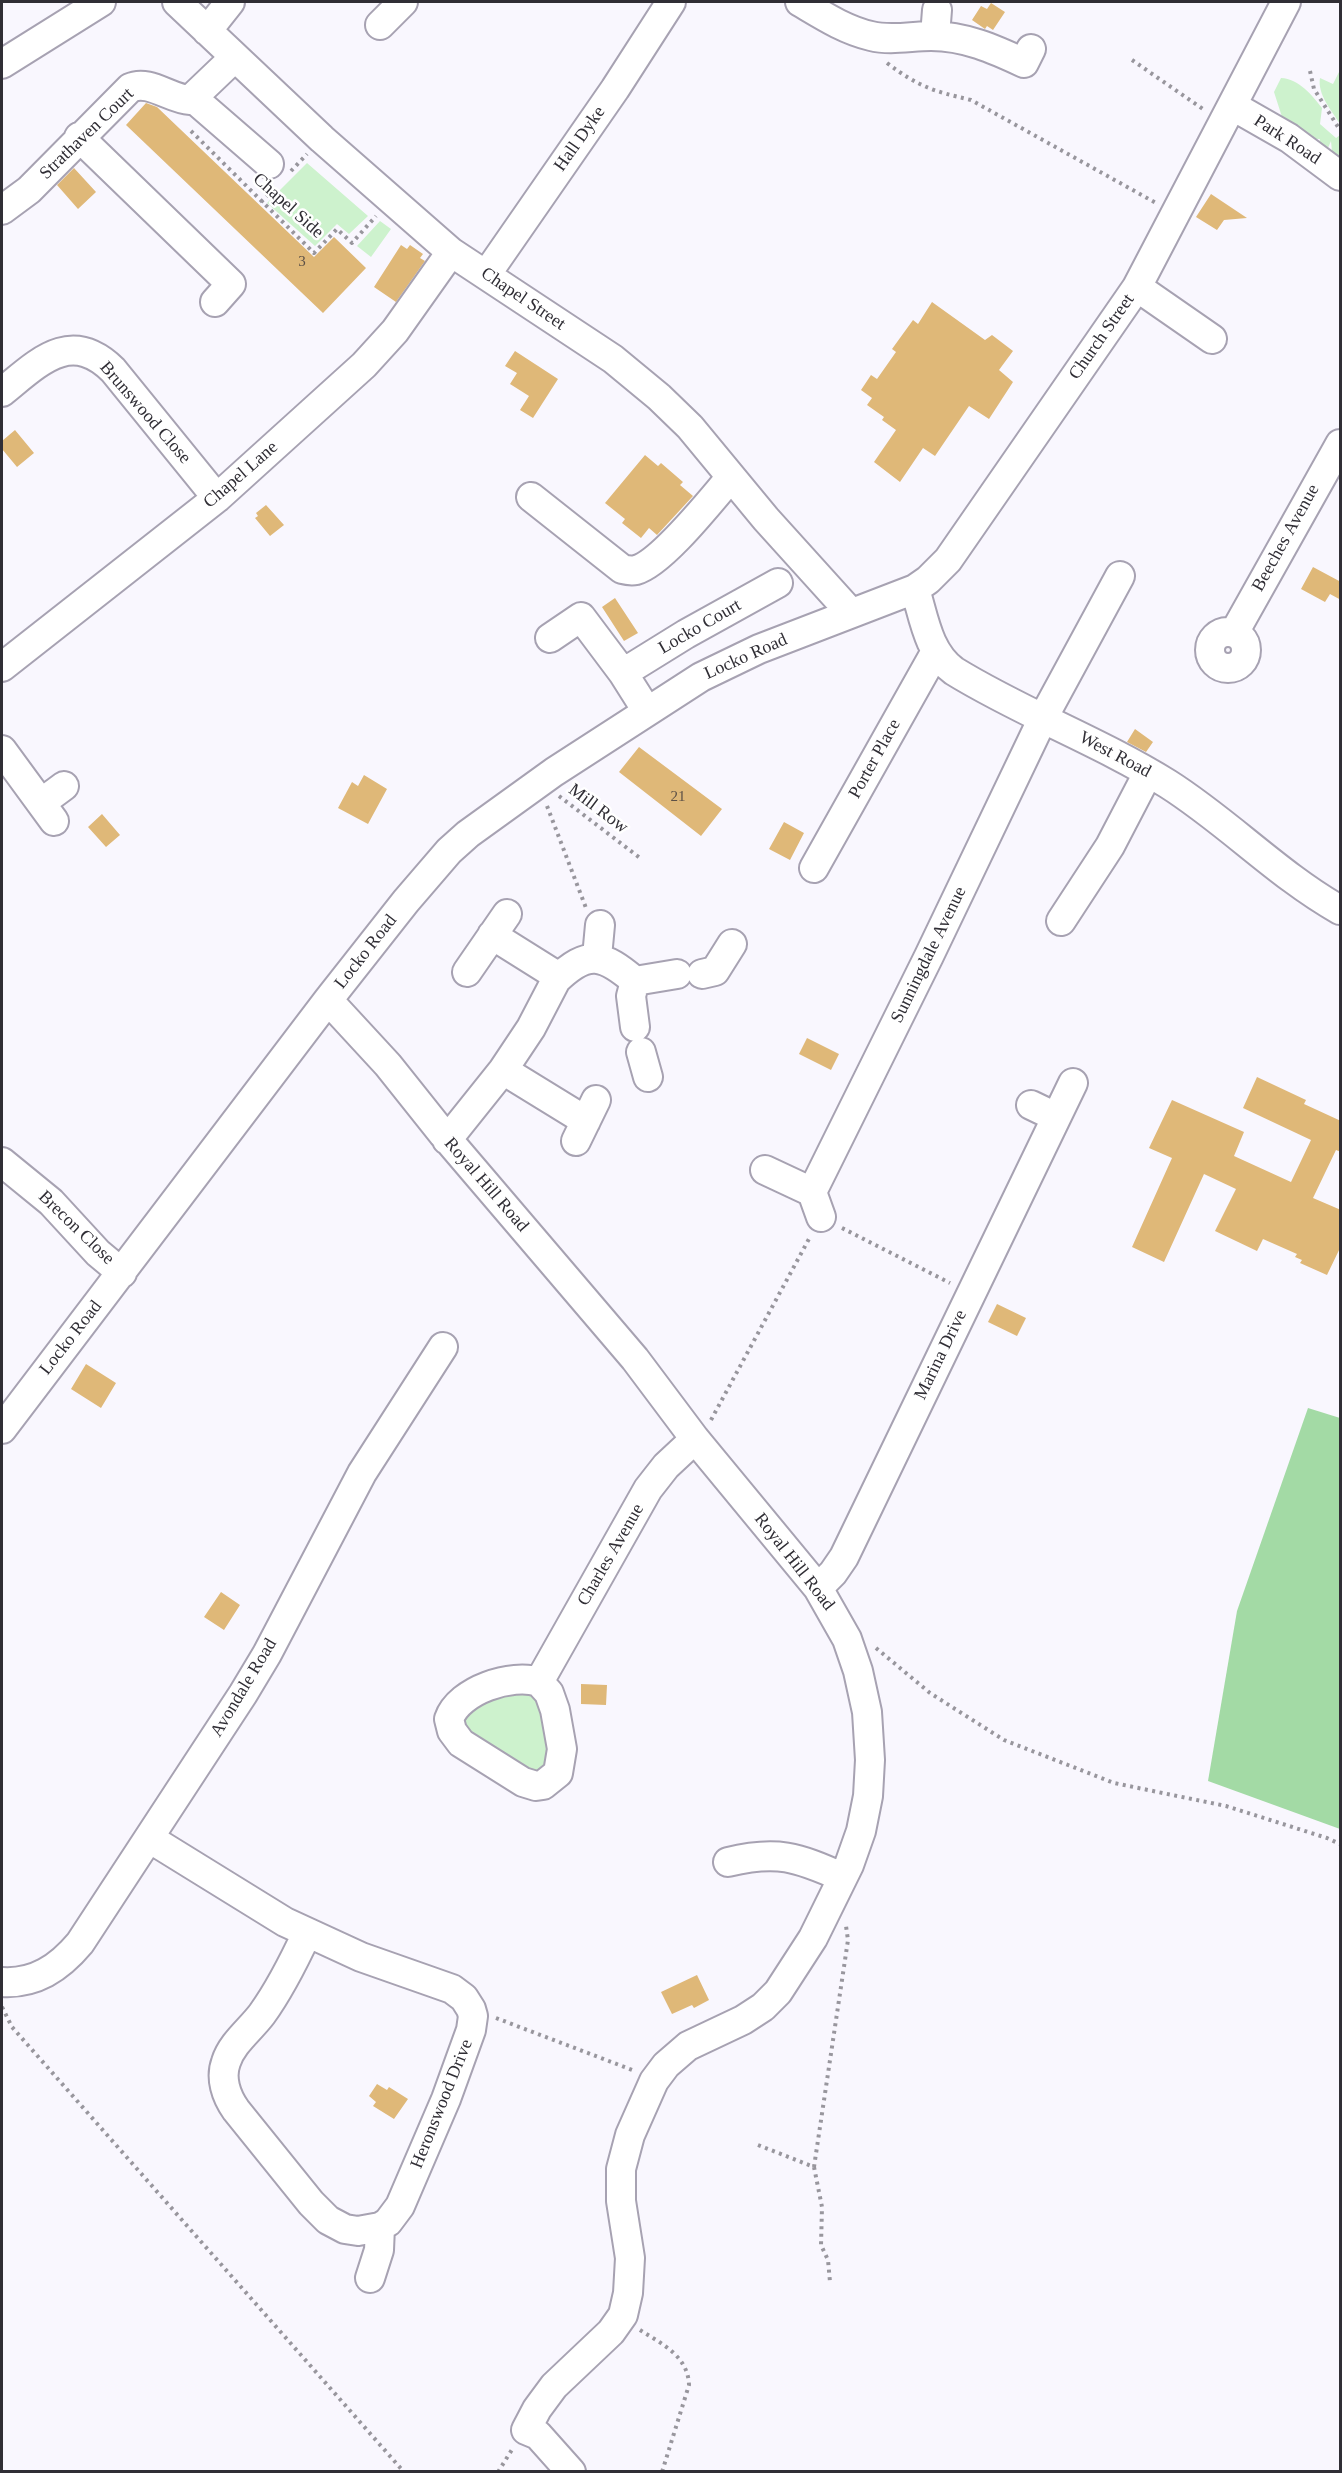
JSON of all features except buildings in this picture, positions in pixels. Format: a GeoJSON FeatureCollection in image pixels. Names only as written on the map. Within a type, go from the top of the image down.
{"type":"FeatureCollection","features":[{"type":"Feature","properties":{"kind":"street"},"geometry":{"type":"LineString","coordinates":[[2,64],[101,2]]}},
{"type":"Feature","properties":{"kind":"street","name":"Chapel Street"},"geometry":{"type":"LineString","coordinates":[[177,2],[234,58],[451,252],[633,374],[690,427],[766,519],[851,613]]}},
{"type":"Feature","properties":{"kind":"street"},"geometry":{"type":"LineString","coordinates":[[207,31],[230,2]]}},
{"type":"Feature","properties":{"kind":"street"},"geometry":{"type":"LineString","coordinates":[[380,25],[403,2]]}},
{"type":"Feature","properties":{"kind":"street","name":"Hall Dyke"},"geometry":{"type":"LineString","coordinates":[[486,275],[615,89],[671,2]]}},
{"type":"Feature","properties":{"kind":"street"},"geometry":{"type":"LineString","coordinates":[[800,2],[829,19],[870,36],[889,39],[936,23],[1024,63],[1031,49]]}},
{"type":"Feature","properties":{"kind":"street","name":"Church Street"},"geometry":{"type":"LineString","coordinates":[[851,613],[915,589],[928,580],[948,560],[1137,287],[1286,2]]}},
{"type":"Feature","properties":{"kind":"street"},"geometry":{"type":"LineString","coordinates":[[234,58],[194,99],[268,164]]}},
{"type":"Feature","properties":{"kind":"street","name":"Strathaven Court"},"geometry":{"type":"LineString","coordinates":[[2,210],[29,190],[134,86],[142,85],[184,100],[194,99]]}},
{"type":"Feature","properties":{"kind":"street","name":"Park Road"},"geometry":{"type":"LineString","coordinates":[[1228,114],[1289,138],[1341,176]]}},
{"type":"Feature","properties":{"kind":"street"},"geometry":{"type":"LineString","coordinates":[[80,137],[231,284],[215,302]]}},
{"type":"Feature","properties":{"kind":"street","name":"Chapel Lane"},"geometry":{"type":"LineString","coordinates":[[2,667],[217,498],[384,344],[409,313],[451,252]]}},
{"type":"Feature","properties":{"kind":"street"},"geometry":{"type":"LineString","coordinates":[[1137,287],[1212,339]]}},
{"type":"Feature","properties":{"kind":"street","name":"Brunswood Close"},"geometry":{"type":"LineString","coordinates":[[2,392],[36,365],[58,352],[71,350],[92,354],[113,370],[217,498]]}},
{"type":"Feature","properties":{"kind":"street","name":"Beeches Avenue"},"geometry":{"type":"LineString","coordinates":[[1234,633],[1341,444]]}},
{"type":"Feature","properties":{"kind":"street"},"geometry":{"type":"LineString","coordinates":[[531,497],[622,570],[628,571],[644,566],[663,550],[731,477]]}},
{"type":"Feature","properties":{"kind":"street","name":"Sunningdale Avenue"},"geometry":{"type":"LineString","coordinates":[[816,1204],[934,946],[1044,718],[1120,576]]}},
{"type":"Feature","properties":{"kind":"street","name":"Locko Court"},"geometry":{"type":"LineString","coordinates":[[623,673],[686,634],[778,584]]}},
{"type":"Feature","properties":{"kind":"street","name":"West Road"},"geometry":{"type":"LineString","coordinates":[[915,589],[936,651],[946,666],[1148,773],[1200,805],[1302,887],[1341,910]]}},
{"type":"Feature","properties":{"kind":"street","name":"Locko Road"},"geometry":{"type":"LineString","coordinates":[[2,1429],[328,1000],[412,893],[449,851],[468,834],[540,782],[701,677],[728,663],[851,613]]}},
{"type":"Feature","properties":{"kind":"street"},"geometry":{"type":"LineString","coordinates":[[550,638],[581,617],[623,673],[647,711]]}},
{"type":"Feature","properties":{"kind":"street","name":"Porter Place"},"geometry":{"type":"LineString","coordinates":[[814,868],[936,651]]}},
{"type":"Feature","properties":{"kind":"street"},"geometry":{"type":"LineString","coordinates":[[2,750],[47,812],[64,786]]}},
{"type":"Feature","properties":{"kind":"street"},"geometry":{"type":"LineString","coordinates":[[1061,921],[1110,846],[1148,773]]}},
{"type":"Feature","properties":{"kind":"street"},"geometry":{"type":"LineString","coordinates":[[594,918],[597,957]]}},
{"type":"Feature","properties":{"kind":"street"},"geometry":{"type":"LineString","coordinates":[[467,972],[500,925],[559,977]]}},
{"type":"Feature","properties":{"kind":"street"},"geometry":{"type":"LineString","coordinates":[[447,1140],[503,1070],[531,1028],[559,977],[578,963],[597,957],[621,969],[635,981],[715,971],[732,944]]}},
{"type":"Feature","properties":{"kind":"street"},"geometry":{"type":"LineString","coordinates":[[635,981],[631,996],[641,1052]]}},
{"type":"Feature","properties":{"kind":"street","name":"Royal Hill Road"},"geometry":{"type":"LineString","coordinates":[[328,1000],[388,1065],[447,1140],[634,1359],[695,1439],[818,1588],[838,1620],[852,1652],[865,1700],[870,1760],[865,1812],[858,1841],[828,1907],[799,1962],[771,2000],[743,2020],[688,2046],[666,2065],[655,2078],[630,2135],[621,2169],[622,2209],[630,2258],[628,2293],[621,2318],[611,2332],[567,2372],[540,2392],[526,2430],[538,2435],[571,2472]]}},
{"type":"Feature","properties":{"kind":"street"},"geometry":{"type":"LineString","coordinates":[[503,1070],[586,1121]]}},
{"type":"Feature","properties":{"kind":"street","name":"Marina Drive"},"geometry":{"type":"LineString","coordinates":[[818,1588],[839,1566],[1073,1083]]}},
{"type":"Feature","properties":{"kind":"street"},"geometry":{"type":"LineString","coordinates":[[1031,1105],[1056,1117]]}},
{"type":"Feature","properties":{"kind":"street","name":"Brecon Close"},"geometry":{"type":"LineString","coordinates":[[2,1162],[51,1202],[98,1252],[122,1273]]}},
{"type":"Feature","properties":{"kind":"street"},"geometry":{"type":"LineString","coordinates":[[765,1170],[816,1204]]}},
{"type":"Feature","properties":{"kind":"street","name":"Avondale Road"},"geometry":{"type":"LineString","coordinates":[[2,1982],[19,1982],[38,1977],[65,1960],[80,1943],[248,1685],[368,1464],[443,1347]]}},
{"type":"Feature","properties":{"kind":"street","name":"Charles Avenue"},"geometry":{"type":"LineString","coordinates":[[539,1682],[648,1489],[666,1466],[695,1439]]}},
{"type":"Feature","properties":{"kind":"street"},"geometry":{"type":"LineString","coordinates":[[149,1838],[247,1900],[307,1933],[361,1958],[452,1989],[464,1998],[471,2009]]}},
{"type":"Feature","properties":{"kind":"street"},"geometry":{"type":"LineString","coordinates":[[728,1862],[752,1856],[784,1856],[801,1859],[842,1877]]}},
{"type":"Feature","properties":{"kind":"street"},"geometry":{"type":"LineString","coordinates":[[307,1933],[294,1961],[268,2004],[228,2056],[223,2076],[226,2092],[236,2110],[311,2203],[328,2220],[345,2229],[358,2231],[380,2227],[379,2250],[370,2278]]}},
{"type":"Feature","properties":{"kind":"street","name":"Heronswood Drive"},"geometry":{"type":"LineString","coordinates":[[380,2227],[388,2222],[400,2206],[442,2110],[465,2051],[472,2023],[471,2009]]}},
{"type":"Feature","properties":{"kind":"path"},"geometry":{"type":"LineString","coordinates":[[883,60],[911,82],[938,93],[971,100],[1174,213]]}},
{"type":"Feature","properties":{"kind":"path"},"geometry":{"type":"LineString","coordinates":[[1132,60],[1228,114]]}},
{"type":"Feature","properties":{"kind":"path"},"geometry":{"type":"LineString","coordinates":[[1310,71],[1314,89],[1341,130]]}},
{"type":"Feature","properties":{"kind":"path","name":"Chapel Side"},"geometry":{"type":"LineString","coordinates":[[189,129],[315,253],[337,229],[352,243],[391,200]]}},
{"type":"Feature","properties":{"kind":"path"},"geometry":{"type":"LineString","coordinates":[[540,782],[545,801],[594,918]]}},
{"type":"Feature","properties":{"kind":"path","name":"Mill Row"},"geometry":{"type":"LineString","coordinates":[[540,782],[640,858]]}},
{"type":"Feature","properties":{"kind":"path"},"geometry":{"type":"LineString","coordinates":[[695,1439],[706,1429],[816,1204],[970,1294]]}},
{"type":"Feature","properties":{"kind":"path"},"geometry":{"type":"LineString","coordinates":[[869,1642],[930,1693],[1005,1740],[1114,1783],[1226,1806],[1341,1844]]}},
{"type":"Feature","properties":{"kind":"path"},"geometry":{"type":"LineString","coordinates":[[828,1907],[839,1913],[845,1921],[848,1940],[814,2167],[822,2207],[821,2245],[828,2260],[830,2282]]}},
{"type":"Feature","properties":{"kind":"path"},"geometry":{"type":"LineString","coordinates":[[2,2007],[12,2027],[404,2472]]}},
{"type":"Feature","properties":{"kind":"path"},"geometry":{"type":"LineString","coordinates":[[471,2009],[655,2078]]}},
{"type":"Feature","properties":{"kind":"path"},"geometry":{"type":"LineString","coordinates":[[758,2145],[814,2167]]}},
{"type":"Feature","properties":{"kind":"path"},"geometry":{"type":"LineString","coordinates":[[621,2318],[665,2346],[682,2360],[689,2373],[689,2385],[662,2472]]}},
{"type":"Feature","properties":{"kind":"green space"},"geometry":{"type":"Polygon","coordinates":[[[1340,70],[1340,124],[1326,102],[1321,90],[1320,78],[1333,84],[1340,70]]]}},
{"type":"Feature","properties":{"kind":"green space"},"geometry":{"type":"Polygon","coordinates":[[[1281,78],[1294,81],[1322,108],[1320,124],[1336,138],[1340,135],[1340,157],[1332,152],[1331,141],[1328,148],[1319,143],[1320,139],[1315,139],[1282,117],[1274,92],[1281,78]]]}},
{"type":"Feature","properties":{"kind":"green space"},"geometry":{"type":"Polygon","coordinates":[[[307,163],[368,216],[349,234],[337,224],[315,246],[267,203],[307,163]]]}},
{"type":"Feature","properties":{"kind":"green space"},"geometry":{"type":"Polygon","coordinates":[[[380,221],[391,229],[371,257],[357,246],[380,221]]]}},
{"type":"Feature","properties":{"kind":"green space"},"geometry":{"type":"Polygon","coordinates":[[[1308,1408],[1340,1418],[1340,1829],[1208,1781],[1237,1611],[1308,1408]]]}},
{"type":"Feature","properties":{"kind":"green space"},"geometry":{"type":"Polygon","coordinates":[[[518,1689],[539,1698],[555,1756],[538,1775],[474,1744],[458,1719],[463,1709],[518,1689]]]}}]}
